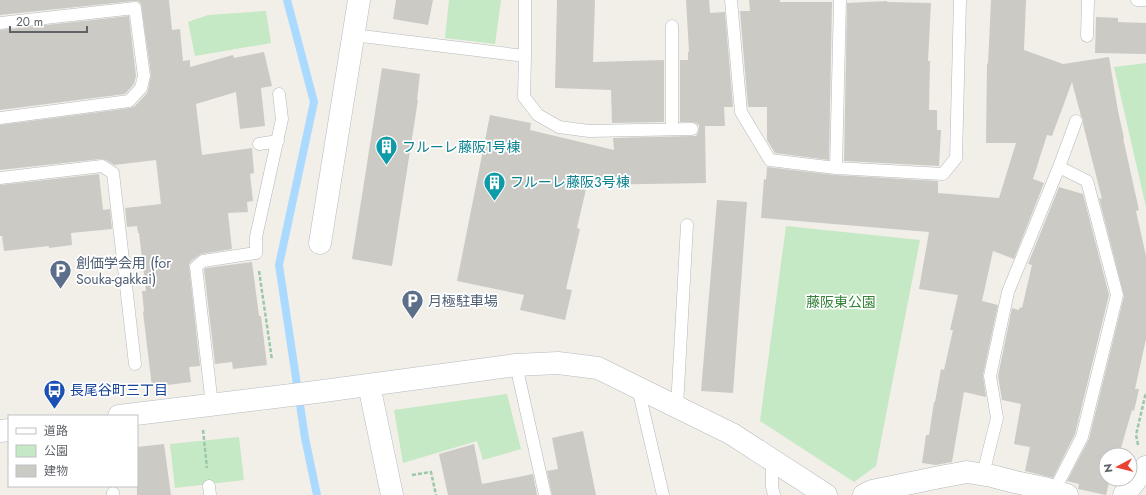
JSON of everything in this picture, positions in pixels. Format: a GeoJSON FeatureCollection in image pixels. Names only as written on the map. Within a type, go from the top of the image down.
{"type":"FeatureCollection","features":[{"type":"Feature","properties":{"kind":"street"},"geometry":{"type":"LineString","coordinates":[[320,243],[359,0]]}},
{"type":"Feature","properties":{"kind":"street"},"geometry":{"type":"LineString","coordinates":[[127,415],[316,392],[516,365],[558,363],[598,368],[732,434],[826,495]]}},
{"type":"Feature","properties":{"kind":"street"},"geometry":{"type":"LineString","coordinates":[[369,385],[392,495]]}},
{"type":"Feature","properties":{"kind":"street"},"geometry":{"type":"LineString","coordinates":[[1124,495],[1144,469]]}},
{"type":"Feature","properties":{"kind":"street"},"geometry":{"type":"LineString","coordinates":[[864,495],[872,491],[967,472],[983,474],[1017,489],[1044,488],[1061,493]]}},
{"type":"Feature","properties":{"kind":"lane"},"geometry":{"type":"LineString","coordinates":[[525,0],[524,97],[538,115],[559,127],[589,131],[692,128]]}},
{"type":"Feature","properties":{"kind":"lane"},"geometry":{"type":"LineString","coordinates":[[731,0],[741,112],[770,160],[836,168],[943,174],[956,158],[960,0]]}},
{"type":"Feature","properties":{"kind":"lane"},"geometry":{"type":"LineString","coordinates":[[836,168],[840,0]]}},
{"type":"Feature","properties":{"kind":"lane"},"geometry":{"type":"LineString","coordinates":[[1087,36],[1088,0]]}},
{"type":"Feature","properties":{"kind":"lane"},"geometry":{"type":"LineString","coordinates":[[1137,0],[1146,0]]}},
{"type":"Feature","properties":{"kind":"lane"},"geometry":{"type":"LineString","coordinates":[[0,23],[135,8],[144,76],[141,88],[129,102],[0,118]]}},
{"type":"Feature","properties":{"kind":"lane"},"geometry":{"type":"LineString","coordinates":[[672,26],[672,129]]}},
{"type":"Feature","properties":{"kind":"lane"},"geometry":{"type":"LineString","coordinates":[[353,35],[525,56]]}},
{"type":"Feature","properties":{"kind":"lane"},"geometry":{"type":"LineString","coordinates":[[212,405],[196,267],[203,261],[256,253],[256,237],[282,119],[279,94]]}},
{"type":"Feature","properties":{"kind":"lane"},"geometry":{"type":"LineString","coordinates":[[983,474],[997,418],[990,376],[1008,292],[1059,167],[1076,121]]}},
{"type":"Feature","properties":{"kind":"lane"},"geometry":{"type":"LineString","coordinates":[[259,144],[278,141]]}},
{"type":"Feature","properties":{"kind":"lane"},"geometry":{"type":"LineString","coordinates":[[0,178],[102,166],[113,173],[135,364]]}},
{"type":"Feature","properties":{"kind":"lane"},"geometry":{"type":"LineString","coordinates":[[1059,167],[1087,181],[1117,294],[1082,437],[1061,493]]}},
{"type":"Feature","properties":{"kind":"lane"},"geometry":{"type":"LineString","coordinates":[[677,407],[687,225]]}},
{"type":"Feature","properties":{"kind":"lane"},"geometry":{"type":"LineString","coordinates":[[516,365],[545,495]]}},
{"type":"Feature","properties":{"kind":"lane"},"geometry":{"type":"LineString","coordinates":[[638,388],[663,495]]}},
{"type":"Feature","properties":{"kind":"lane"},"geometry":{"type":"LineString","coordinates":[[772,460],[772,487],[774,495]]}},
{"type":"Feature","properties":{"kind":"path"},"geometry":{"type":"LineString","coordinates":[[256,253],[272,360]]}},
{"type":"Feature","properties":{"kind":"path"},"geometry":{"type":"LineString","coordinates":[[1144,469],[1136,435],[1146,392]]}},
{"type":"Feature","properties":{"kind":"path"},"geometry":{"type":"LineString","coordinates":[[203,427],[210,491]]}},
{"type":"Feature","properties":{"kind":"path"},"geometry":{"type":"LineString","coordinates":[[411,475],[431,472],[436,495]]}},
{"type":"Feature","properties":{"kind":"green space"},"geometry":{"type":"Polygon","coordinates":[[[449,0],[501,0],[495,44],[445,38],[449,0]]]}},
{"type":"Feature","properties":{"kind":"green space"},"geometry":{"type":"Polygon","coordinates":[[[266,11],[271,43],[195,56],[188,22],[208,15],[266,11]]]}},
{"type":"Feature","properties":{"kind":"green space"},"geometry":{"type":"Polygon","coordinates":[[[1146,63],[1146,207],[1114,67],[1146,63]]]}},
{"type":"Feature","properties":{"kind":"green space","name":"藤阪東公園"},"geometry":{"type":"Polygon","coordinates":[[[786,226],[920,240],[876,466],[854,482],[760,421],[786,226]]]}},
{"type":"Feature","properties":{"kind":"green space"},"geometry":{"type":"Polygon","coordinates":[[[507,394],[521,449],[483,460],[477,441],[403,463],[394,410],[507,394]]]}},
{"type":"Feature","properties":{"kind":"green space"},"geometry":{"type":"Polygon","coordinates":[[[239,437],[244,480],[175,488],[170,444],[239,437]]]}},
{"type":"Feature","properties":{"kind":"building"},"geometry":{"type":"Polygon","coordinates":[[[0,0],[169,0],[172,30],[180,29],[183,61],[190,60],[190,67],[233,55],[234,58],[264,52],[272,86],[261,88],[265,126],[240,129],[236,92],[196,104],[202,155],[252,148],[254,173],[250,174],[253,201],[247,202],[248,212],[228,213],[232,249],[201,254],[191,261],[189,265],[200,366],[189,367],[191,382],[152,387],[143,312],[142,291],[146,291],[139,233],[137,226],[127,227],[125,208],[161,204],[156,160],[114,165],[101,159],[0,170],[0,125],[130,108],[135,106],[147,93],[151,75],[141,4],[138,1],[134,1],[0,15],[0,0]]]}},
{"type":"Feature","properties":{"kind":"building"},"geometry":{"type":"Polygon","coordinates":[[[396,0],[433,0],[428,25],[393,19],[396,0]]]}},
{"type":"Feature","properties":{"kind":"building"},"geometry":{"type":"Polygon","coordinates":[[[557,0],[595,0],[593,62],[664,60],[664,122],[612,123],[611,90],[555,88],[557,0]]]}},
{"type":"Feature","properties":{"kind":"building"},"geometry":{"type":"Polygon","coordinates":[[[686,0],[709,0],[710,13],[725,12],[733,107],[724,107],[725,126],[705,126],[706,183],[587,185],[577,228],[580,229],[566,289],[572,290],[565,320],[520,310],[524,295],[457,281],[490,115],[531,123],[530,130],[614,150],[613,138],[696,136],[699,125],[692,122],[680,122],[680,60],[688,60],[689,52],[686,0]]]}},
{"type":"Feature","properties":{"kind":"building"},"geometry":{"type":"Polygon","coordinates":[[[749,0],[780,0],[780,2],[832,2],[829,160],[775,153],[767,140],[767,107],[748,107],[740,11],[750,11],[749,0]]]}},
{"type":"Feature","properties":{"kind":"building"},"geometry":{"type":"Polygon","coordinates":[[[991,0],[1026,0],[1024,50],[1063,64],[1109,57],[1123,138],[1139,210],[1136,211],[1146,256],[1146,339],[1135,389],[1139,389],[1134,411],[1132,410],[1121,447],[1098,447],[1098,487],[1108,487],[1106,495],[1078,489],[1079,484],[1067,481],[1089,439],[1124,296],[1099,198],[1102,199],[1083,119],[1072,82],[1052,136],[1047,135],[1033,179],[1044,183],[1014,259],[993,251],[982,301],[998,305],[983,375],[986,397],[964,392],[952,462],[936,465],[922,463],[926,435],[929,435],[941,369],[944,370],[953,330],[950,330],[958,295],[919,289],[929,232],[761,218],[764,179],[766,180],[767,167],[835,175],[938,181],[938,193],[999,198],[1016,143],[986,143],[987,63],[988,64],[991,0]]]}},
{"type":"Feature","properties":{"kind":"building"},"geometry":{"type":"Polygon","coordinates":[[[887,1],[931,3],[928,61],[930,61],[929,110],[937,110],[937,130],[941,130],[939,166],[844,161],[847,3],[887,1]]]}},
{"type":"Feature","properties":{"kind":"building"},"geometry":{"type":"Polygon","coordinates":[[[129,16],[136,76],[134,84],[125,94],[0,110],[0,30],[129,16]]]}},
{"type":"Feature","properties":{"kind":"building"},"geometry":{"type":"Polygon","coordinates":[[[1096,17],[1118,18],[1118,22],[1146,23],[1146,54],[1095,53],[1096,17]]]}},
{"type":"Feature","properties":{"kind":"building","name":"フルーレ藤阪1号棟"},"geometry":{"type":"Polygon","coordinates":[[[382,68],[420,74],[418,100],[392,266],[352,259],[382,68]]]}},
{"type":"Feature","properties":{"kind":"building"},"geometry":{"type":"Polygon","coordinates":[[[99,174],[103,210],[110,209],[112,229],[71,233],[72,245],[4,251],[2,236],[0,236],[0,185],[99,174]]]}},
{"type":"Feature","properties":{"kind":"building"},"geometry":{"type":"Polygon","coordinates":[[[1059,187],[1083,194],[1109,295],[1075,434],[1053,478],[1025,471],[1030,447],[1014,444],[1021,404],[1002,400],[998,376],[1012,308],[1019,310],[1020,307],[1022,308],[1032,265],[1028,264],[1059,187]]]}},
{"type":"Feature","properties":{"kind":"building"},"geometry":{"type":"Polygon","coordinates":[[[717,200],[747,202],[733,393],[701,391],[717,200]]]}},
{"type":"Feature","properties":{"kind":"building"},"geometry":{"type":"Polygon","coordinates":[[[252,262],[267,365],[233,369],[232,362],[215,364],[204,270],[206,268],[252,262]]]}},
{"type":"Feature","properties":{"kind":"building"},"geometry":{"type":"Polygon","coordinates":[[[583,431],[596,495],[552,495],[547,471],[558,469],[552,438],[583,431]]]}},
{"type":"Feature","properties":{"kind":"building"},"geometry":{"type":"Polygon","coordinates":[[[164,444],[171,495],[137,495],[138,447],[164,444]]]}},
{"type":"Feature","properties":{"kind":"building"},"geometry":{"type":"Polygon","coordinates":[[[474,444],[482,484],[533,474],[537,495],[448,495],[439,454],[474,444]]]}},
{"type":"Feature","properties":{"kind":"waterway"},"geometry":{"type":"LineString","coordinates":[[287,0],[314,102],[279,265],[305,438],[317,495]]}},
{"type":"Feature","properties":{"kind":"place","name":"フルーレ藤阪1号棟"},"geometry":{"type":"Point","coordinates":[387,166]}},
{"type":"Feature","properties":{"kind":"place","name":"フルーレ藤阪3号棟"},"geometry":{"type":"Point","coordinates":[494,202]}},
{"type":"Feature","properties":{"kind":"place","name":"創価学会用 (for Souka-gakkai)"},"geometry":{"type":"Point","coordinates":[61,290]}},
{"type":"Feature","properties":{"kind":"place","name":"月極駐車場"},"geometry":{"type":"Point","coordinates":[412,320]}},
{"type":"Feature","properties":{"kind":"place","name":"長尾谷町三丁目"},"geometry":{"type":"Point","coordinates":[54,410]}}]}
